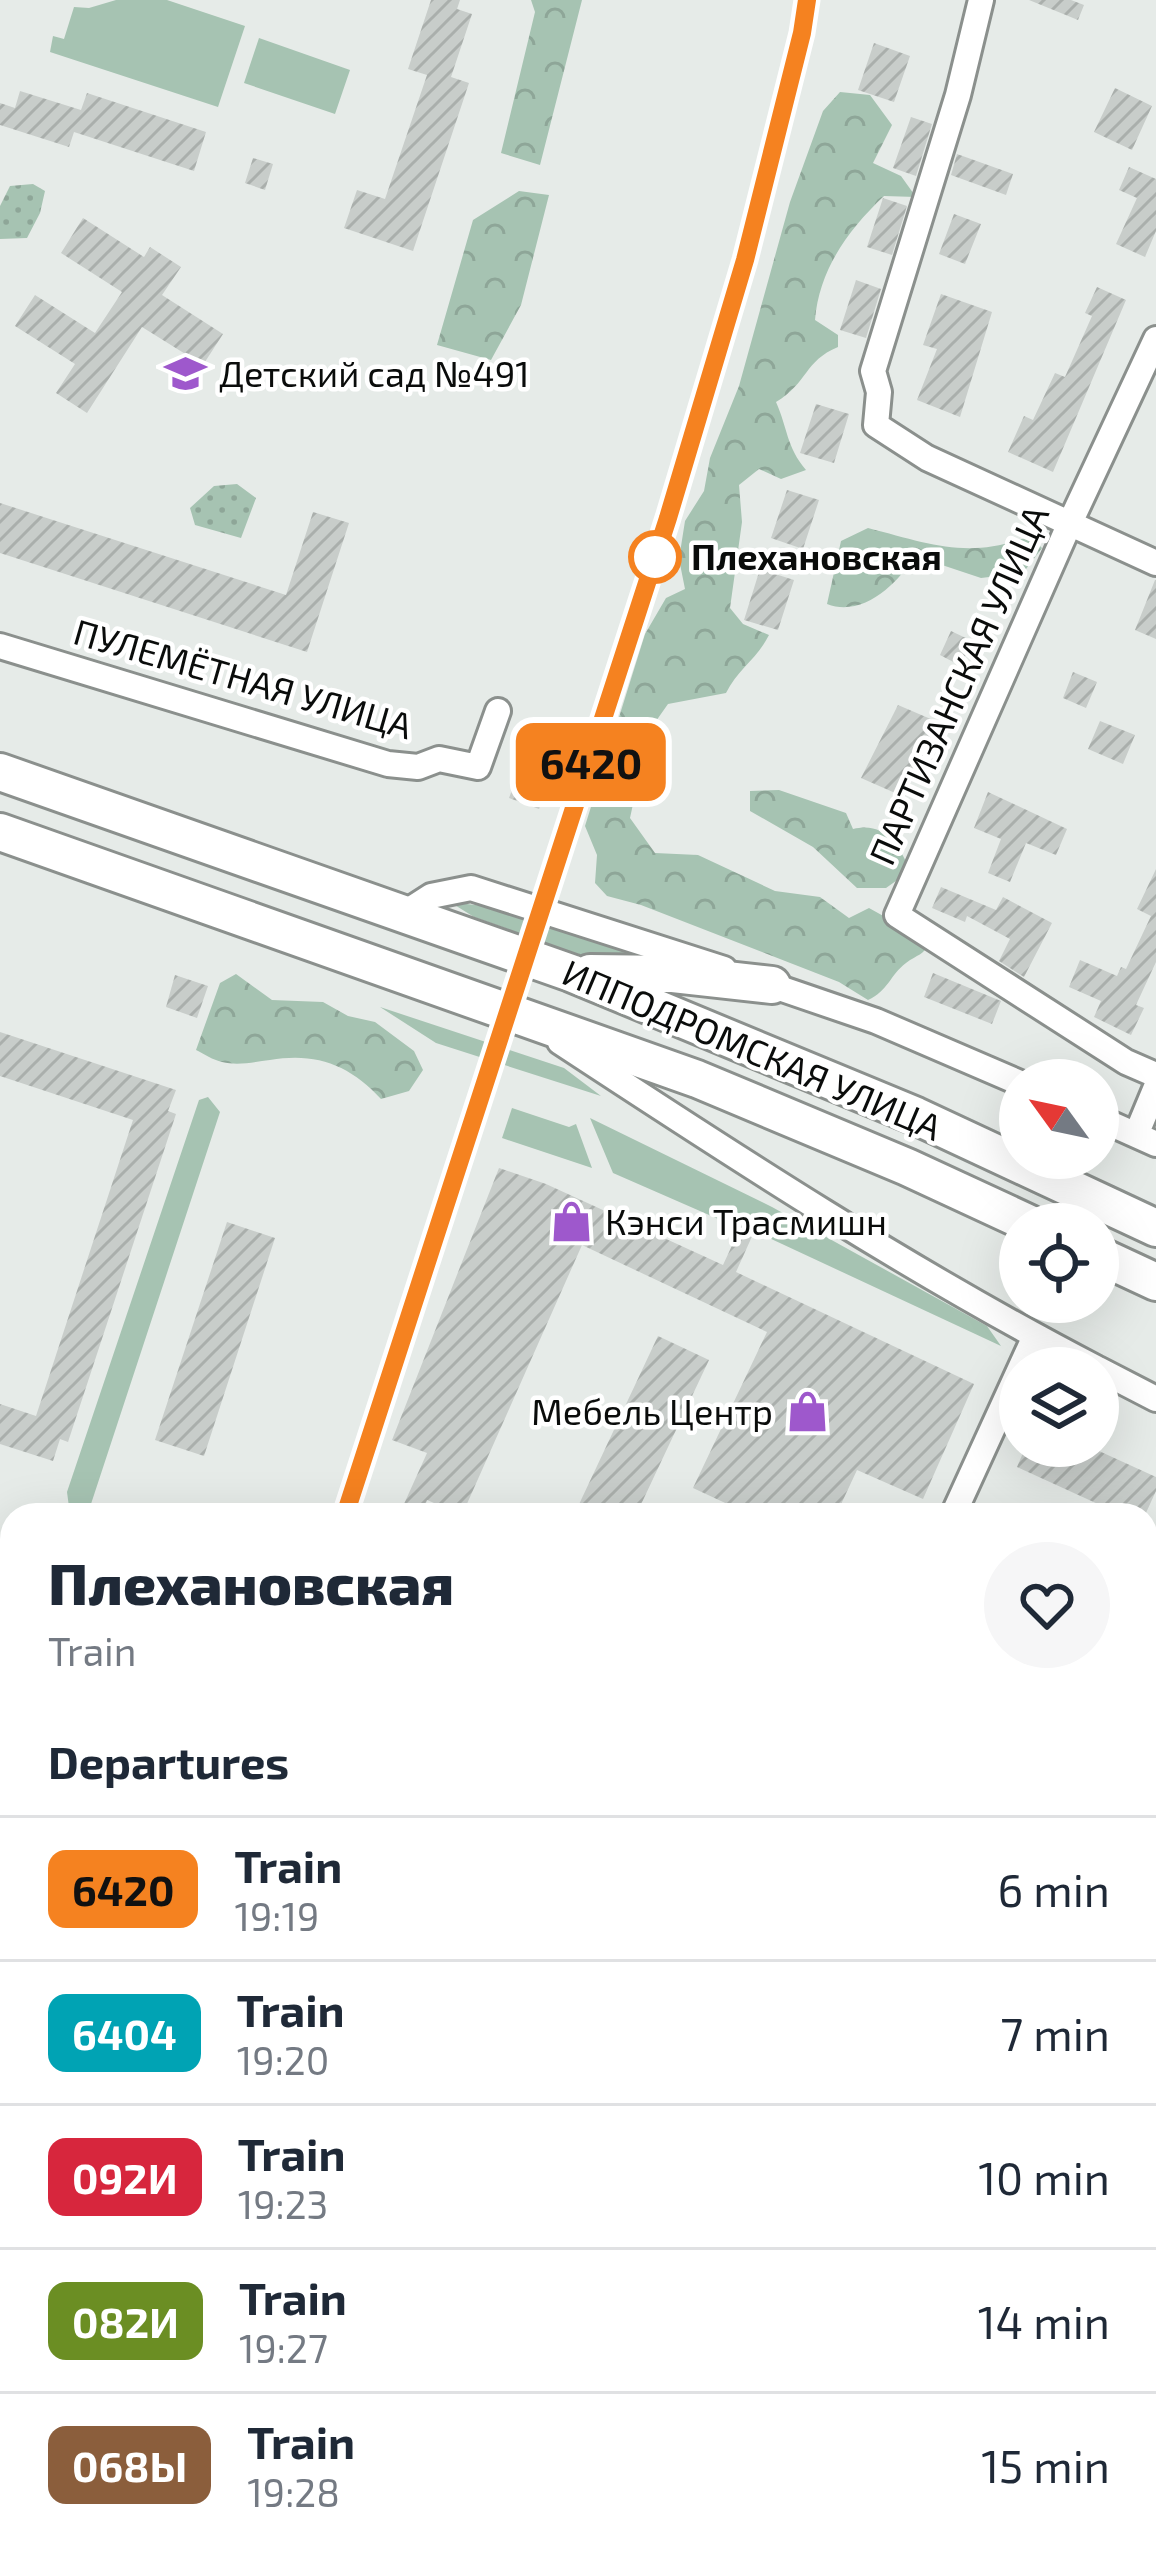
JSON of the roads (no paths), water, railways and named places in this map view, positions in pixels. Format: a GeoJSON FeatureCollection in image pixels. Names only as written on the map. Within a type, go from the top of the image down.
{"type":"FeatureCollection","features":[{"type":"Feature","properties":{"kind":"highway","name":"ИППОДРОМСКАЯ УЛИЦА"},"geometry":{"type":"LineString","coordinates":[[0,772],[572,973],[916,1116],[1156,1228]]}},
{"type":"Feature","properties":{"kind":"highway","name":"ИППОДРОМСКАЯ УЛИЦА"},"geometry":{"type":"LineString","coordinates":[[0,832],[697,1078],[999,1209]]}},
{"type":"Feature","properties":{"kind":"highway"},"geometry":{"type":"LineString","coordinates":[[572,973],[673,974],[772,985]]}},
{"type":"Feature","properties":{"kind":"highway"},"geometry":{"type":"LineString","coordinates":[[1119,1265],[1156,1282]]}},
{"type":"Feature","properties":{"kind":"street"},"geometry":{"type":"LineString","coordinates":[[981,0],[958,95],[873,371],[879,392],[876,425],[927,458],[1156,562]]}},
{"type":"Feature","properties":{"kind":"street","name":"ПАРТИЗАНСКАЯ УЛИЦА"},"geometry":{"type":"LineString","coordinates":[[1156,340],[897,915],[1126,1062],[1156,1076]]}},
{"type":"Feature","properties":{"kind":"street","name":"ПУЛЕМЁТНАЯ УЛИЦА"},"geometry":{"type":"LineString","coordinates":[[0,646],[388,764],[418,766],[439,759],[478,767],[498,711]]}},
{"type":"Feature","properties":{"kind":"street"},"geometry":{"type":"LineString","coordinates":[[403,914],[431,896],[471,888],[876,1021],[999,1074]]}},
{"type":"Feature","properties":{"kind":"street"},"geometry":{"type":"LineString","coordinates":[[528,1021],[758,1173],[1056,1347]]}},
{"type":"Feature","properties":{"kind":"street"},"geometry":{"type":"LineString","coordinates":[[1146,1139],[1156,1087]]}},
{"type":"Feature","properties":{"kind":"street"},"geometry":{"type":"LineString","coordinates":[[958,1503],[1035,1336]]}},
{"type":"Feature","properties":{"kind":"street"},"geometry":{"type":"LineString","coordinates":[[1119,1380],[1156,1399]]}},
{"type":"Feature","properties":{"kind":"railway"},"geometry":{"type":"LineString","coordinates":[[349,1503],[667,518],[745,260],[807,0]]}},
{"type":"Feature","properties":{"kind":"train","name":"6420"},"geometry":{"type":"LineString","coordinates":[[349,1503],[668,518],[745,260],[807,0]]}},
{"type":"Feature","properties":{"kind":"place","name":"Детский сад №491"},"geometry":{"type":"Point","coordinates":[185,374]}},
{"type":"Feature","properties":{"kind":"place","name":"Плехановская"},"geometry":{"type":"Point","coordinates":[655,557]}},
{"type":"Feature","properties":{"kind":"place","name":"Кэнси Трасмишн"},"geometry":{"type":"Point","coordinates":[571,1222]}},
{"type":"Feature","properties":{"kind":"place","name":"Мебель Центр"},"geometry":{"type":"Point","coordinates":[807,1412]}}]}
